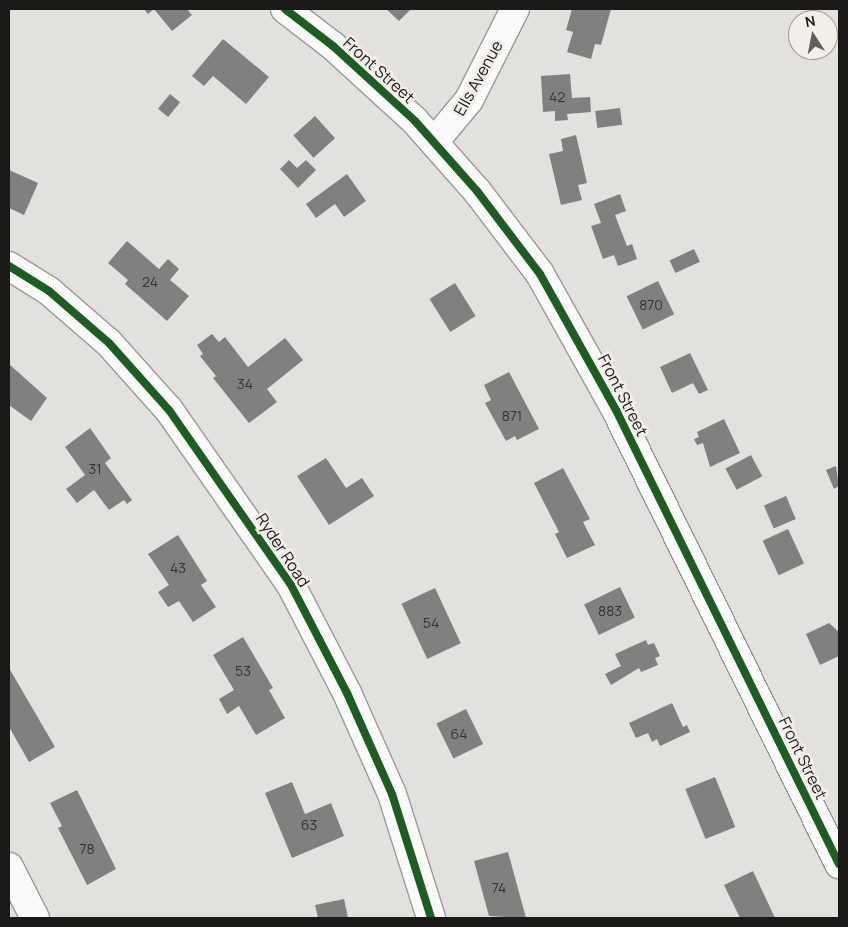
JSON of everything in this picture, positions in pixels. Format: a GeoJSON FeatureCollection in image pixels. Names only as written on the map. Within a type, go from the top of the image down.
{"type":"FeatureCollection","features":[{"type":"Feature","properties":{"kind":"street","name":"Front Street"},"geometry":{"type":"LineString","coordinates":[[285,9],[376,84],[434,142],[520,245],[575,333],[839,864]]}},
{"type":"Feature","properties":{"kind":"street","name":"Ells Avenue"},"geometry":{"type":"LineString","coordinates":[[434,142],[469,100],[514,9]]}},
{"type":"Feature","properties":{"kind":"street","name":"Ryder Road"},"geometry":{"type":"LineString","coordinates":[[9,266],[49,291],[109,342],[169,410],[291,585],[347,693],[392,794],[431,918]]}},
{"type":"Feature","properties":{"kind":"street"},"geometry":{"type":"LineString","coordinates":[[10,872],[35,918]]}},
{"type":"Feature","properties":{"kind":"building"},"geometry":{"type":"Polygon","coordinates":[[[144,9],[154,9],[148,14],[144,9]]]}},
{"type":"Feature","properties":{"kind":"building"},"geometry":{"type":"Polygon","coordinates":[[[154,9],[187,9],[192,15],[172,31],[154,9]]]}},
{"type":"Feature","properties":{"kind":"building"},"geometry":{"type":"Polygon","coordinates":[[[386,9],[411,9],[399,21],[386,9]]]}},
{"type":"Feature","properties":{"kind":"building"},"geometry":{"type":"Polygon","coordinates":[[[572,9],[611,9],[601,45],[595,44],[591,59],[567,52],[573,32],[566,30],[572,9]]]}},
{"type":"Feature","properties":{"kind":"building"},"geometry":{"type":"Polygon","coordinates":[[[223,39],[269,77],[246,104],[213,76],[204,86],[192,76],[223,39]]]}},
{"type":"Feature","properties":{"kind":"building"},"geometry":{"type":"Polygon","coordinates":[[[570,74],[572,98],[590,97],[591,112],[567,114],[568,120],[555,121],[555,111],[543,112],[541,76],[570,74]]]}},
{"type":"Feature","properties":{"kind":"building"},"geometry":{"type":"Polygon","coordinates":[[[170,94],[180,102],[168,117],[158,109],[170,94]]]}},
{"type":"Feature","properties":{"kind":"building"},"geometry":{"type":"Polygon","coordinates":[[[620,108],[622,125],[597,128],[595,111],[620,108]]]}},
{"type":"Feature","properties":{"kind":"building"},"geometry":{"type":"Polygon","coordinates":[[[315,116],[335,138],[314,158],[293,135],[315,116]]]}},
{"type":"Feature","properties":{"kind":"building"},"geometry":{"type":"Polygon","coordinates":[[[576,135],[587,183],[578,185],[582,200],[561,205],[549,154],[563,151],[561,139],[576,135]]]}},
{"type":"Feature","properties":{"kind":"building"},"geometry":{"type":"Polygon","coordinates":[[[289,160],[297,168],[306,160],[316,170],[298,188],[280,169],[289,160]]]}},
{"type":"Feature","properties":{"kind":"building"},"geometry":{"type":"Polygon","coordinates":[[[9,170],[38,183],[24,215],[9,208],[9,170]]]}},
{"type":"Feature","properties":{"kind":"building"},"geometry":{"type":"Polygon","coordinates":[[[347,174],[366,201],[344,217],[335,204],[316,218],[306,204],[347,174]]]}},
{"type":"Feature","properties":{"kind":"building"},"geometry":{"type":"Polygon","coordinates":[[[620,194],[626,211],[615,215],[627,246],[632,244],[637,259],[618,266],[614,255],[603,259],[591,226],[601,223],[594,204],[620,194]]]}},
{"type":"Feature","properties":{"kind":"building"},"geometry":{"type":"Polygon","coordinates":[[[127,241],[159,269],[168,259],[179,269],[170,280],[189,296],[167,321],[125,284],[128,280],[108,263],[127,241]]]}},
{"type":"Feature","properties":{"kind":"building"},"geometry":{"type":"Polygon","coordinates":[[[694,249],[700,262],[675,273],[670,260],[694,249]]]}},
{"type":"Feature","properties":{"kind":"building"},"geometry":{"type":"Polygon","coordinates":[[[658,281],[674,314],[643,330],[627,296],[658,281]]]}},
{"type":"Feature","properties":{"kind":"building"},"geometry":{"type":"Polygon","coordinates":[[[455,283],[476,316],[450,332],[430,299],[455,283]]]}},
{"type":"Feature","properties":{"kind":"building"},"geometry":{"type":"Polygon","coordinates":[[[212,334],[219,342],[225,337],[248,367],[285,338],[303,360],[267,389],[277,402],[249,423],[213,378],[216,376],[200,356],[203,354],[197,345],[212,334]]]}},
{"type":"Feature","properties":{"kind":"building"},"geometry":{"type":"Polygon","coordinates":[[[690,353],[708,390],[699,394],[693,383],[672,393],[660,367],[690,353]]]}},
{"type":"Feature","properties":{"kind":"building"},"geometry":{"type":"Polygon","coordinates":[[[9,364],[47,398],[31,421],[9,405],[9,364]]]}},
{"type":"Feature","properties":{"kind":"building"},"geometry":{"type":"Polygon","coordinates":[[[509,372],[539,429],[517,440],[515,436],[506,441],[485,403],[491,400],[484,385],[509,372]]]}},
{"type":"Feature","properties":{"kind":"building"},"geometry":{"type":"Polygon","coordinates":[[[724,419],[740,453],[710,467],[703,443],[697,445],[694,439],[699,437],[697,432],[724,419]]]}},
{"type":"Feature","properties":{"kind":"building"},"geometry":{"type":"Polygon","coordinates":[[[90,428],[111,458],[105,463],[132,500],[127,504],[124,500],[109,510],[94,490],[77,503],[66,489],[85,475],[65,447],[90,428]]]}},
{"type":"Feature","properties":{"kind":"building"},"geometry":{"type":"Polygon","coordinates":[[[751,455],[762,476],[737,490],[725,469],[751,455]]]}},
{"type":"Feature","properties":{"kind":"building"},"geometry":{"type":"Polygon","coordinates":[[[326,458],[346,488],[362,478],[374,496],[329,525],[297,476],[326,458]]]}},
{"type":"Feature","properties":{"kind":"building"},"geometry":{"type":"Polygon","coordinates":[[[836,466],[839,486],[834,489],[826,470],[836,466]]]}},
{"type":"Feature","properties":{"kind":"building"},"geometry":{"type":"Polygon","coordinates":[[[563,468],[590,519],[583,522],[595,545],[567,558],[555,534],[559,532],[534,483],[563,468]]]}},
{"type":"Feature","properties":{"kind":"building"},"geometry":{"type":"Polygon","coordinates":[[[786,496],[796,519],[774,528],[764,505],[786,496]]]}},
{"type":"Feature","properties":{"kind":"building"},"geometry":{"type":"Polygon","coordinates":[[[788,529],[804,563],[779,575],[763,541],[788,529]]]}},
{"type":"Feature","properties":{"kind":"building"},"geometry":{"type":"Polygon","coordinates":[[[178,535],[207,581],[201,585],[216,607],[193,622],[179,601],[168,607],[158,592],[169,585],[148,554],[178,535]]]}},
{"type":"Feature","properties":{"kind":"building"},"geometry":{"type":"Polygon","coordinates":[[[620,587],[635,618],[599,635],[584,605],[620,587]]]}},
{"type":"Feature","properties":{"kind":"building"},"geometry":{"type":"Polygon","coordinates":[[[435,588],[461,643],[427,659],[401,604],[435,588]]]}},
{"type":"Feature","properties":{"kind":"building"},"geometry":{"type":"Polygon","coordinates":[[[829,623],[839,632],[839,656],[820,665],[806,634],[829,623]]]}},
{"type":"Feature","properties":{"kind":"building"},"geometry":{"type":"Polygon","coordinates":[[[243,637],[273,688],[269,690],[285,718],[256,735],[239,706],[227,714],[219,699],[234,690],[213,655],[243,637]]]}},
{"type":"Feature","properties":{"kind":"building"},"geometry":{"type":"Polygon","coordinates":[[[646,640],[648,645],[654,643],[660,656],[655,658],[658,665],[641,672],[639,668],[611,685],[605,674],[621,666],[615,654],[646,640]]]}},
{"type":"Feature","properties":{"kind":"building"},"geometry":{"type":"Polygon","coordinates":[[[9,668],[55,747],[29,762],[9,727],[9,668]]]}},
{"type":"Feature","properties":{"kind":"building"},"geometry":{"type":"Polygon","coordinates":[[[672,703],[683,727],[687,725],[690,732],[660,746],[657,739],[652,742],[648,733],[636,738],[629,723],[672,703]]]}},
{"type":"Feature","properties":{"kind":"building"},"geometry":{"type":"Polygon","coordinates":[[[466,709],[483,744],[453,759],[436,723],[466,709]]]}},
{"type":"Feature","properties":{"kind":"building"},"geometry":{"type":"Polygon","coordinates":[[[715,777],[735,827],[706,839],[685,789],[715,777]]]}},
{"type":"Feature","properties":{"kind":"building"},"geometry":{"type":"Polygon","coordinates":[[[292,782],[305,814],[331,803],[344,836],[292,858],[265,793],[292,782]]]}},
{"type":"Feature","properties":{"kind":"building"},"geometry":{"type":"Polygon","coordinates":[[[77,790],[116,869],[87,885],[58,828],[62,826],[50,803],[77,790]]]}},
{"type":"Feature","properties":{"kind":"building"},"geometry":{"type":"Polygon","coordinates":[[[508,852],[526,918],[489,916],[474,861],[508,852]]]}},
{"type":"Feature","properties":{"kind":"building"},"geometry":{"type":"Polygon","coordinates":[[[753,871],[775,918],[740,918],[724,885],[753,871]]]}},
{"type":"Feature","properties":{"kind":"building"},"geometry":{"type":"Polygon","coordinates":[[[344,899],[348,918],[318,918],[315,905],[344,899]]]}},
{"type":"Feature","properties":{"kind":"cycle path"},"geometry":{"type":"LineString","coordinates":[[285,9],[333,46],[415,121],[477,191],[540,274],[616,410],[839,864]]}},
{"type":"Feature","properties":{"kind":"cycle path"},"geometry":{"type":"LineString","coordinates":[[9,266],[49,291],[109,343],[169,410],[291,585],[347,693],[392,794],[431,918]]}}]}
